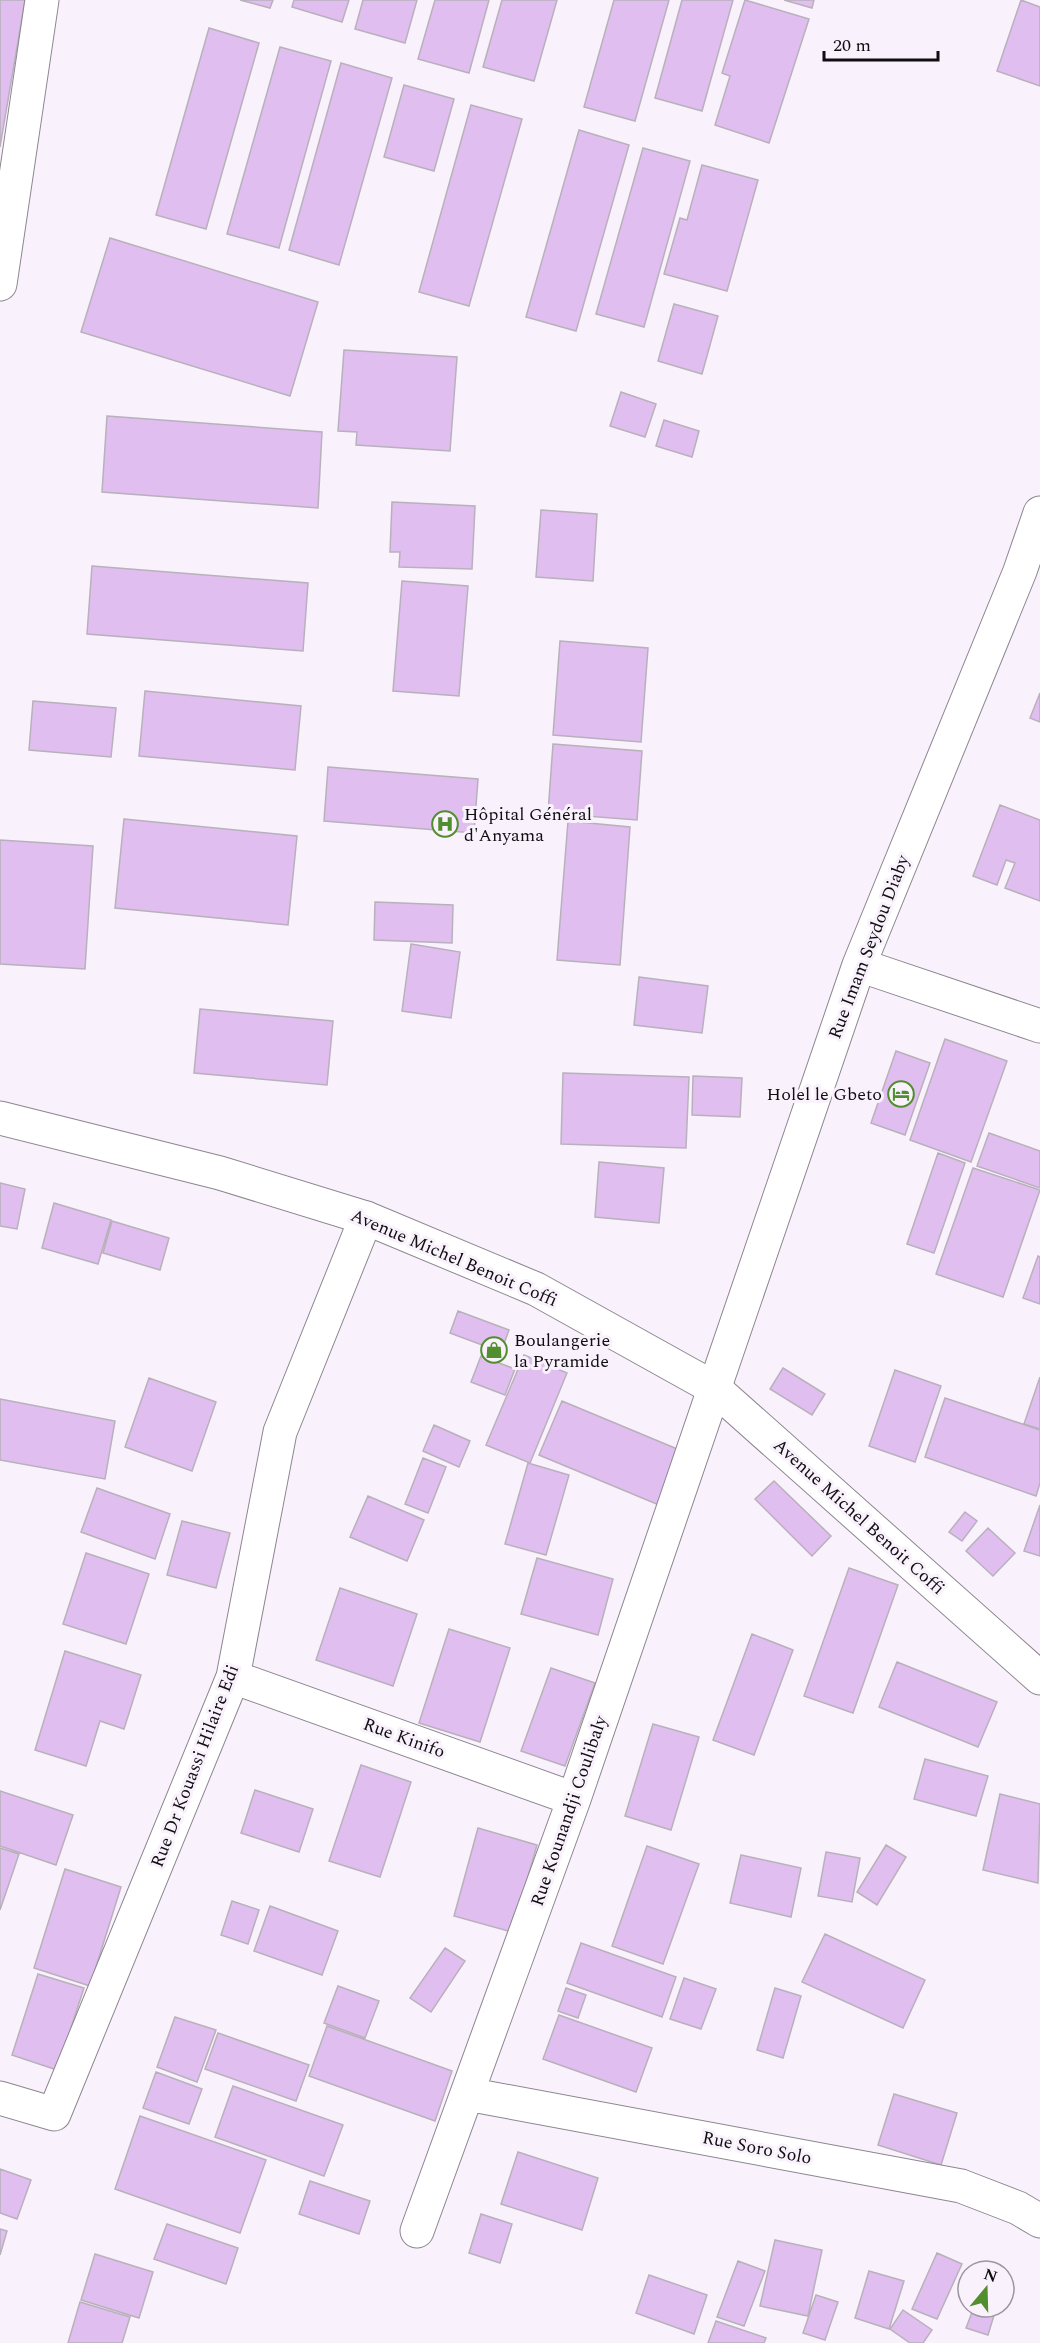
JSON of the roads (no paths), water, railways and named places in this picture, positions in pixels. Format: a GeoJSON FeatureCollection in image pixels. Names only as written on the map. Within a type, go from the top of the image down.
{"type":"FeatureCollection","features":[{"type":"Feature","properties":{"kind":"street"},"geometry":{"type":"LineString","coordinates":[[0,284],[42,0]]}},
{"type":"Feature","properties":{"kind":"street","name":"Rue Imam Seydou Diaby"},"geometry":{"type":"LineString","coordinates":[[714,1388],[859,965],[1030,575],[1040,513]]}},
{"type":"Feature","properties":{"kind":"street"},"geometry":{"type":"LineString","coordinates":[[859,965],[1040,1026]]}},
{"type":"Feature","properties":{"kind":"street","name":"Avenue Michel Benoit Coffi"},"geometry":{"type":"LineString","coordinates":[[0,1118],[220,1173],[366,1218],[536,1289],[714,1388],[1040,1678]]}},
{"type":"Feature","properties":{"kind":"street","name":"Rue Dr Kouassi Hilaire Edi"},"geometry":{"type":"LineString","coordinates":[[0,2098],[54,2114],[233,1677],[280,1432],[366,1218]]}},
{"type":"Feature","properties":{"kind":"street","name":"Rue Kounandji Coulibaly"},"geometry":{"type":"LineString","coordinates":[[417,2231],[574,1799],[714,1388]]}},
{"type":"Feature","properties":{"kind":"street","name":"Rue Kinifo"},"geometry":{"type":"LineString","coordinates":[[233,1677],[574,1799]]}},
{"type":"Feature","properties":{"kind":"street","name":"Rue Soro Solo"},"geometry":{"type":"LineString","coordinates":[[467,2094],[961,2186],[1018,2208],[1040,2221]]}},
{"type":"Feature","properties":{"kind":"place","name":"Hôpital Général d'Anyama"},"geometry":{"type":"Point","coordinates":[445,824]}},
{"type":"Feature","properties":{"kind":"place","name":"Holel le Gbeto"},"geometry":{"type":"Point","coordinates":[901,1094]}},
{"type":"Feature","properties":{"kind":"place","name":"Boulangerie la Pyramide"},"geometry":{"type":"Point","coordinates":[494,1350]}}]}
